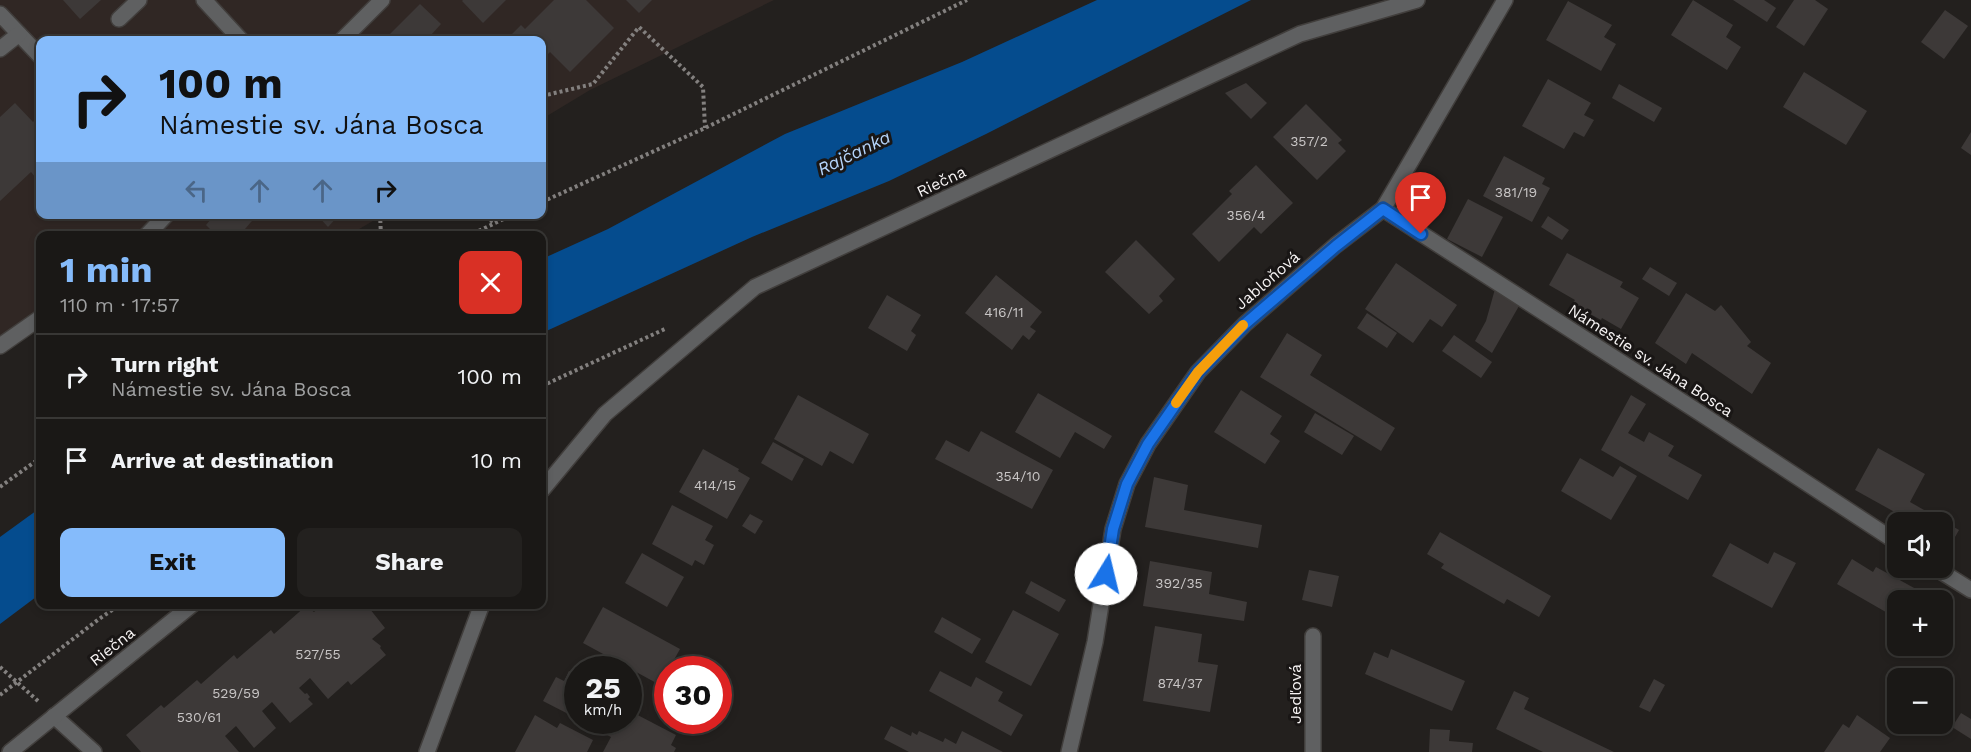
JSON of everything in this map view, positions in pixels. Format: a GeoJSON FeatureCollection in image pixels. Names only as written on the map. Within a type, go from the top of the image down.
{"type":"FeatureCollection","features":[{"type":"Feature","properties":{"kind":"street"},"geometry":{"type":"LineString","coordinates":[[119,19],[139,0]]}},
{"type":"Feature","properties":{"kind":"street"},"geometry":{"type":"LineString","coordinates":[[204,0],[237,36]]}},
{"type":"Feature","properties":{"kind":"street"},"geometry":{"type":"LineString","coordinates":[[346,36],[382,0]]}},
{"type":"Feature","properties":{"kind":"street","name":"Riečna"},"geometry":{"type":"LineString","coordinates":[[546,485],[606,414],[755,287],[1300,34],[1417,0]]}},
{"type":"Feature","properties":{"kind":"street","name":"Jabloňová"},"geometry":{"type":"LineString","coordinates":[[1069,752],[1095,642],[1113,529],[1127,484],[1148,444],[1198,372],[1245,324],[1383,209],[1505,0]]}},
{"type":"Feature","properties":{"kind":"street"},"geometry":{"type":"LineString","coordinates":[[0,14],[36,52]]}},
{"type":"Feature","properties":{"kind":"street"},"geometry":{"type":"LineString","coordinates":[[0,49],[19,34]]}},
{"type":"Feature","properties":{"kind":"street","name":"Námestie sv. Jána Bosca"},"geometry":{"type":"LineString","coordinates":[[1383,209],[1887,536]]}},
{"type":"Feature","properties":{"kind":"street"},"geometry":{"type":"LineString","coordinates":[[151,231],[162,219]]}},
{"type":"Feature","properties":{"kind":"street"},"geometry":{"type":"LineString","coordinates":[[0,346],[36,321]]}},
{"type":"Feature","properties":{"kind":"street"},"geometry":{"type":"LineString","coordinates":[[1952,578],[1971,590]]}},
{"type":"Feature","properties":{"kind":"street","name":"Riečna"},"geometry":{"type":"LineString","coordinates":[[10,752],[187,609]]}},
{"type":"Feature","properties":{"kind":"street"},"geometry":{"type":"LineString","coordinates":[[427,752],[480,609]]}},
{"type":"Feature","properties":{"kind":"street","name":"Jedľová"},"geometry":{"type":"LineString","coordinates":[[1313,636],[1313,752]]}},
{"type":"Feature","properties":{"kind":"street"},"geometry":{"type":"LineString","coordinates":[[54,716],[94,752]]}},
{"type":"Feature","properties":{"kind":"path"},"geometry":{"type":"LineString","coordinates":[[546,200],[705,128],[967,0]]}},
{"type":"Feature","properties":{"kind":"path"},"geometry":{"type":"LineString","coordinates":[[546,95],[593,84],[639,27],[703,87],[705,128]]}},
{"type":"Feature","properties":{"kind":"path"},"geometry":{"type":"LineString","coordinates":[[488,219],[495,223]]}},
{"type":"Feature","properties":{"kind":"path"},"geometry":{"type":"LineString","coordinates":[[478,231],[503,219]]}},
{"type":"Feature","properties":{"kind":"path"},"geometry":{"type":"LineString","coordinates":[[546,384],[669,327]]}},
{"type":"Feature","properties":{"kind":"path"},"geometry":{"type":"LineString","coordinates":[[0,487],[36,461]]}},
{"type":"Feature","properties":{"kind":"path"},"geometry":{"type":"LineString","coordinates":[[0,695],[114,609]]}},
{"type":"Feature","properties":{"kind":"path"},"geometry":{"type":"LineString","coordinates":[[0,667],[16,681]]}},
{"type":"Feature","properties":{"kind":"shaded area"},"geometry":{"type":"Polygon","coordinates":[[[0,0],[774,0],[590,90],[546,117],[546,36],[36,36],[36,219],[376,219],[356,231],[36,231],[36,314],[0,336],[0,0]]]}},
{"type":"Feature","properties":{"kind":"water","name":"Rajčanka"},"geometry":{"type":"Polygon","coordinates":[[[1097,0],[1251,0],[889,181],[752,237],[546,331],[546,257],[608,229],[785,134],[962,62],[1097,0]]]}},
{"type":"Feature","properties":{"kind":"water"},"geometry":{"type":"Polygon","coordinates":[[[36,511],[36,597],[0,624],[0,537],[36,511]]]}},
{"type":"Feature","properties":{"kind":"building"},"geometry":{"type":"Polygon","coordinates":[[[63,0],[101,0],[80,19],[63,0]]]}},
{"type":"Feature","properties":{"kind":"building"},"geometry":{"type":"Polygon","coordinates":[[[463,0],[506,0],[483,23],[463,0]]]}},
{"type":"Feature","properties":{"kind":"building"},"geometry":{"type":"Polygon","coordinates":[[[554,0],[586,0],[614,28],[570,72],[550,52],[546,56],[546,36],[510,36],[521,25],[525,29],[554,0]]]}},
{"type":"Feature","properties":{"kind":"building"},"geometry":{"type":"Polygon","coordinates":[[[626,0],[652,0],[639,13],[626,0]]]}},
{"type":"Feature","properties":{"kind":"building"},"geometry":{"type":"Polygon","coordinates":[[[1693,0],[1733,25],[1726,37],[1741,47],[1727,70],[1671,35],[1693,0]]]}},
{"type":"Feature","properties":{"kind":"building"},"geometry":{"type":"Polygon","coordinates":[[[1733,0],[1764,0],[1776,8],[1767,22],[1733,0]]]}},
{"type":"Feature","properties":{"kind":"building"},"geometry":{"type":"Polygon","coordinates":[[[1794,0],[1815,0],[1828,9],[1804,46],[1776,27],[1794,0]]]}},
{"type":"Feature","properties":{"kind":"building"},"geometry":{"type":"Polygon","coordinates":[[[1568,1],[1612,25],[1604,37],[1616,44],[1601,71],[1546,40],[1568,1]]]}},
{"type":"Feature","properties":{"kind":"building"},"geometry":{"type":"Polygon","coordinates":[[[420,4],[441,24],[430,36],[388,36],[420,4]]]}},
{"type":"Feature","properties":{"kind":"building"},"geometry":{"type":"Polygon","coordinates":[[[1945,10],[1968,26],[1944,59],[1921,42],[1945,10]]]}},
{"type":"Feature","properties":{"kind":"building"},"geometry":{"type":"Polygon","coordinates":[[[1804,72],[1867,111],[1846,145],[1783,107],[1804,72]]]}},
{"type":"Feature","properties":{"kind":"building"},"geometry":{"type":"Polygon","coordinates":[[[1548,79],[1591,103],[1584,115],[1594,120],[1584,137],[1574,132],[1564,149],[1522,126],[1548,79]]]}},
{"type":"Feature","properties":{"kind":"building"},"geometry":{"type":"Polygon","coordinates":[[[1246,83],[1267,103],[1251,119],[1225,93],[1246,83]]]}},
{"type":"Feature","properties":{"kind":"building"},"geometry":{"type":"Polygon","coordinates":[[[1619,84],[1662,108],[1654,122],[1612,98],[1619,84]]]}},
{"type":"Feature","properties":{"kind":"building"},"geometry":{"type":"Polygon","coordinates":[[[15,103],[33,122],[36,119],[36,178],[31,172],[0,201],[0,117],[15,103]]]}},
{"type":"Feature","properties":{"kind":"building"},"geometry":{"type":"Polygon","coordinates":[[[1306,104],[1342,140],[1338,143],[1346,151],[1317,180],[1273,137],[1306,104]]]}},
{"type":"Feature","properties":{"kind":"building"},"geometry":{"type":"Polygon","coordinates":[[[1971,132],[1971,155],[1961,148],[1971,132]]]}},
{"type":"Feature","properties":{"kind":"building"},"geometry":{"type":"Polygon","coordinates":[[[1504,156],[1545,178],[1542,184],[1550,188],[1532,222],[1483,196],[1504,156]]]}},
{"type":"Feature","properties":{"kind":"building"},"geometry":{"type":"Polygon","coordinates":[[[1256,165],[1293,203],[1261,234],[1254,227],[1219,262],[1192,234],[1232,194],[1229,191],[1256,165]]]}},
{"type":"Feature","properties":{"kind":"building"},"geometry":{"type":"Polygon","coordinates":[[[1468,199],[1503,217],[1482,257],[1447,239],[1468,199]]]}},
{"type":"Feature","properties":{"kind":"building"},"geometry":{"type":"Polygon","coordinates":[[[1548,216],[1569,230],[1562,240],[1541,227],[1548,216]]]}},
{"type":"Feature","properties":{"kind":"building"},"geometry":{"type":"Polygon","coordinates":[[[211,219],[254,219],[243,231],[212,231],[206,225],[211,219]]]}},
{"type":"Feature","properties":{"kind":"building"},"geometry":{"type":"Polygon","coordinates":[[[321,219],[335,219],[328,227],[321,219]]]}},
{"type":"Feature","properties":{"kind":"building"},"geometry":{"type":"Polygon","coordinates":[[[1136,240],[1175,279],[1159,296],[1163,301],[1149,314],[1105,272],[1136,240]]]}},
{"type":"Feature","properties":{"kind":"building"},"geometry":{"type":"Polygon","coordinates":[[[1567,253],[1623,282],[1620,287],[1639,298],[1621,329],[1572,304],[1575,300],[1549,285],[1567,253]]]}},
{"type":"Feature","properties":{"kind":"building"},"geometry":{"type":"Polygon","coordinates":[[[1396,263],[1457,305],[1442,327],[1430,319],[1413,343],[1365,309],[1396,263]]]}},
{"type":"Feature","properties":{"kind":"building"},"geometry":{"type":"Polygon","coordinates":[[[1650,267],[1677,283],[1669,296],[1642,279],[1650,267]]]}},
{"type":"Feature","properties":{"kind":"building"},"geometry":{"type":"Polygon","coordinates":[[[996,275],[1042,312],[1030,327],[1036,331],[1029,340],[1023,335],[1012,350],[965,313],[996,275]]]}},
{"type":"Feature","properties":{"kind":"building"},"geometry":{"type":"Polygon","coordinates":[[[1495,289],[1519,306],[1492,353],[1475,341],[1486,321],[1495,289]]]}},
{"type":"Feature","properties":{"kind":"building"},"geometry":{"type":"Polygon","coordinates":[[[1686,293],[1715,311],[1721,305],[1751,342],[1747,346],[1771,363],[1752,394],[1692,353],[1686,364],[1655,343],[1686,293]]]}},
{"type":"Feature","properties":{"kind":"building"},"geometry":{"type":"Polygon","coordinates":[[[887,295],[921,315],[911,331],[916,335],[907,351],[868,328],[887,295]]]}},
{"type":"Feature","properties":{"kind":"building"},"geometry":{"type":"Polygon","coordinates":[[[1367,313],[1397,333],[1387,348],[1357,328],[1367,313]]]}},
{"type":"Feature","properties":{"kind":"building"},"geometry":{"type":"Polygon","coordinates":[[[1287,333],[1322,355],[1310,375],[1395,428],[1381,451],[1260,377],[1287,333]]]}},
{"type":"Feature","properties":{"kind":"building"},"geometry":{"type":"Polygon","coordinates":[[[1454,335],[1492,362],[1481,378],[1442,351],[1454,335]]]}},
{"type":"Feature","properties":{"kind":"building"},"geometry":{"type":"Polygon","coordinates":[[[1241,390],[1282,416],[1270,434],[1280,441],[1265,464],[1214,432],[1241,390]]]}},
{"type":"Feature","properties":{"kind":"building"},"geometry":{"type":"Polygon","coordinates":[[[1038,393],[1112,436],[1104,449],[1075,432],[1060,458],[1015,432],[1038,393]]]}},
{"type":"Feature","properties":{"kind":"building"},"geometry":{"type":"Polygon","coordinates":[[[798,395],[869,434],[853,464],[830,451],[822,466],[774,439],[798,395]]]}},
{"type":"Feature","properties":{"kind":"building"},"geometry":{"type":"Polygon","coordinates":[[[1631,395],[1646,404],[1628,433],[1644,442],[1649,432],[1674,446],[1668,456],[1702,475],[1688,500],[1601,450],[1631,395]]]}},
{"type":"Feature","properties":{"kind":"building"},"geometry":{"type":"Polygon","coordinates":[[[1315,413],[1354,436],[1342,455],[1304,432],[1315,413]]]}},
{"type":"Feature","properties":{"kind":"building"},"geometry":{"type":"Polygon","coordinates":[[[981,431],[1053,470],[1032,509],[935,459],[946,440],[969,452],[981,431]]]}},
{"type":"Feature","properties":{"kind":"building"},"geometry":{"type":"Polygon","coordinates":[[[773,442],[804,459],[792,481],[761,463],[773,442]]]}},
{"type":"Feature","properties":{"kind":"building"},"geometry":{"type":"Polygon","coordinates":[[[1878,448],[1925,474],[1910,502],[1928,512],[1895,512],[1855,490],[1878,448]]]}},
{"type":"Feature","properties":{"kind":"building"},"geometry":{"type":"Polygon","coordinates":[[[703,449],[739,469],[738,471],[750,478],[727,519],[679,492],[703,449]]]}},
{"type":"Feature","properties":{"kind":"building"},"geometry":{"type":"Polygon","coordinates":[[[1580,458],[1613,477],[1620,466],[1637,476],[1611,520],[1561,491],[1580,458]]]}},
{"type":"Feature","properties":{"kind":"building"},"geometry":{"type":"Polygon","coordinates":[[[1154,477],[1188,485],[1184,510],[1262,525],[1258,548],[1145,527],[1154,477]]]}},
{"type":"Feature","properties":{"kind":"building"},"geometry":{"type":"Polygon","coordinates":[[[672,505],[713,526],[705,540],[714,545],[704,565],[695,560],[692,566],[652,544],[672,505]]]}},
{"type":"Feature","properties":{"kind":"building"},"geometry":{"type":"Polygon","coordinates":[[[750,514],[763,521],[755,534],[742,526],[750,514]]]}},
{"type":"Feature","properties":{"kind":"building"},"geometry":{"type":"Polygon","coordinates":[[[1953,527],[1959,530],[1953,540],[1953,527]]]}},
{"type":"Feature","properties":{"kind":"building"},"geometry":{"type":"Polygon","coordinates":[[[1440,532],[1551,596],[1539,617],[1507,599],[1504,604],[1441,568],[1444,564],[1427,554],[1440,532]]]}},
{"type":"Feature","properties":{"kind":"building"},"geometry":{"type":"Polygon","coordinates":[[[1730,543],[1768,564],[1774,552],[1796,563],[1772,608],[1712,576],[1730,543]]]}},
{"type":"Feature","properties":{"kind":"building"},"geometry":{"type":"Polygon","coordinates":[[[642,553],[684,577],[667,607],[625,583],[642,553]]]}},
{"type":"Feature","properties":{"kind":"building"},"geometry":{"type":"Polygon","coordinates":[[[1852,559],[1873,572],[1876,567],[1887,573],[1887,578],[1896,578],[1918,590],[1887,590],[1887,613],[1837,584],[1852,559]]]}},
{"type":"Feature","properties":{"kind":"building"},"geometry":{"type":"Polygon","coordinates":[[[1150,561],[1212,572],[1209,594],[1247,602],[1244,621],[1143,606],[1150,561]]]}},
{"type":"Feature","properties":{"kind":"building"},"geometry":{"type":"Polygon","coordinates":[[[1309,570],[1339,576],[1332,607],[1302,600],[1309,570]]]}},
{"type":"Feature","properties":{"kind":"building"},"geometry":{"type":"Polygon","coordinates":[[[1031,581],[1066,600],[1059,612],[1025,593],[1031,581]]]}},
{"type":"Feature","properties":{"kind":"building"},"geometry":{"type":"Polygon","coordinates":[[[603,607],[680,649],[676,656],[654,656],[654,682],[642,675],[642,656],[607,656],[583,643],[603,607]]]}},
{"type":"Feature","properties":{"kind":"building"},"geometry":{"type":"Polygon","coordinates":[[[303,609],[310,609],[314,612],[317,609],[370,609],[385,628],[372,639],[381,646],[380,648],[386,655],[351,685],[348,681],[328,699],[310,678],[299,688],[305,694],[307,693],[310,697],[308,699],[313,704],[290,723],[272,702],[262,711],[276,728],[254,748],[236,726],[225,736],[239,752],[141,752],[126,735],[161,705],[164,708],[197,680],[201,684],[234,655],[237,659],[271,630],[274,634],[303,609]]]}},
{"type":"Feature","properties":{"kind":"building"},"geometry":{"type":"Polygon","coordinates":[[[1013,610],[1059,634],[1031,686],[985,662],[1013,610]]]}},
{"type":"Feature","properties":{"kind":"building"},"geometry":{"type":"Polygon","coordinates":[[[942,617],[981,639],[972,654],[934,632],[942,617]]]}},
{"type":"Feature","properties":{"kind":"building"},"geometry":{"type":"Polygon","coordinates":[[[1155,626],[1202,634],[1198,662],[1218,665],[1210,712],[1143,701],[1155,626]]]}},
{"type":"Feature","properties":{"kind":"building"},"geometry":{"type":"Polygon","coordinates":[[[1391,649],[1465,681],[1452,711],[1365,674],[1374,652],[1388,658],[1391,649]]]}},
{"type":"Feature","properties":{"kind":"building"},"geometry":{"type":"Polygon","coordinates":[[[940,671],[971,687],[976,677],[1003,692],[998,701],[1023,715],[1011,736],[929,691],[940,671]]]}},
{"type":"Feature","properties":{"kind":"building"},"geometry":{"type":"Polygon","coordinates":[[[556,677],[564,681],[564,712],[543,701],[556,677]]]}},
{"type":"Feature","properties":{"kind":"building"},"geometry":{"type":"Polygon","coordinates":[[[1654,679],[1665,685],[1650,712],[1639,707],[1654,679]]]}},
{"type":"Feature","properties":{"kind":"building"},"geometry":{"type":"Polygon","coordinates":[[[1514,691],[1529,698],[1524,709],[1614,752],[1543,752],[1496,729],[1514,691]]]}},
{"type":"Feature","properties":{"kind":"building"},"geometry":{"type":"Polygon","coordinates":[[[1961,713],[1971,719],[1971,739],[1953,728],[1961,713]]]}},
{"type":"Feature","properties":{"kind":"building"},"geometry":{"type":"Polygon","coordinates":[[[535,715],[557,728],[560,723],[564,725],[564,734],[581,734],[593,740],[587,752],[515,752],[535,715]]]}},
{"type":"Feature","properties":{"kind":"building"},"geometry":{"type":"Polygon","coordinates":[[[1857,715],[1890,738],[1880,752],[1824,752],[1843,724],[1849,728],[1857,715]]]}},
{"type":"Feature","properties":{"kind":"building"},"geometry":{"type":"Polygon","coordinates":[[[642,717],[654,724],[654,734],[676,735],[671,745],[676,748],[674,752],[603,752],[611,737],[605,734],[642,734],[642,717]]]}},
{"type":"Feature","properties":{"kind":"building"},"geometry":{"type":"Polygon","coordinates":[[[891,726],[911,736],[912,732],[917,735],[919,731],[943,742],[945,738],[956,744],[962,731],[1003,752],[909,752],[884,739],[891,726]]]}},
{"type":"Feature","properties":{"kind":"building"},"geometry":{"type":"Polygon","coordinates":[[[1430,729],[1450,730],[1449,741],[1473,743],[1472,752],[1429,752],[1430,729]]]}},
{"type":"Feature","properties":{"kind":"slow traffic"},"geometry":{"type":"LineString","coordinates":[[1176,403],[1198,372],[1243,325]]}},
{"type":"Feature","properties":{"kind":"route"},"geometry":{"type":"LineString","coordinates":[[1106,574],[1113,529],[1127,484],[1148,444],[1198,372],[1245,324],[1383,209],[1421,234]]}}]}
